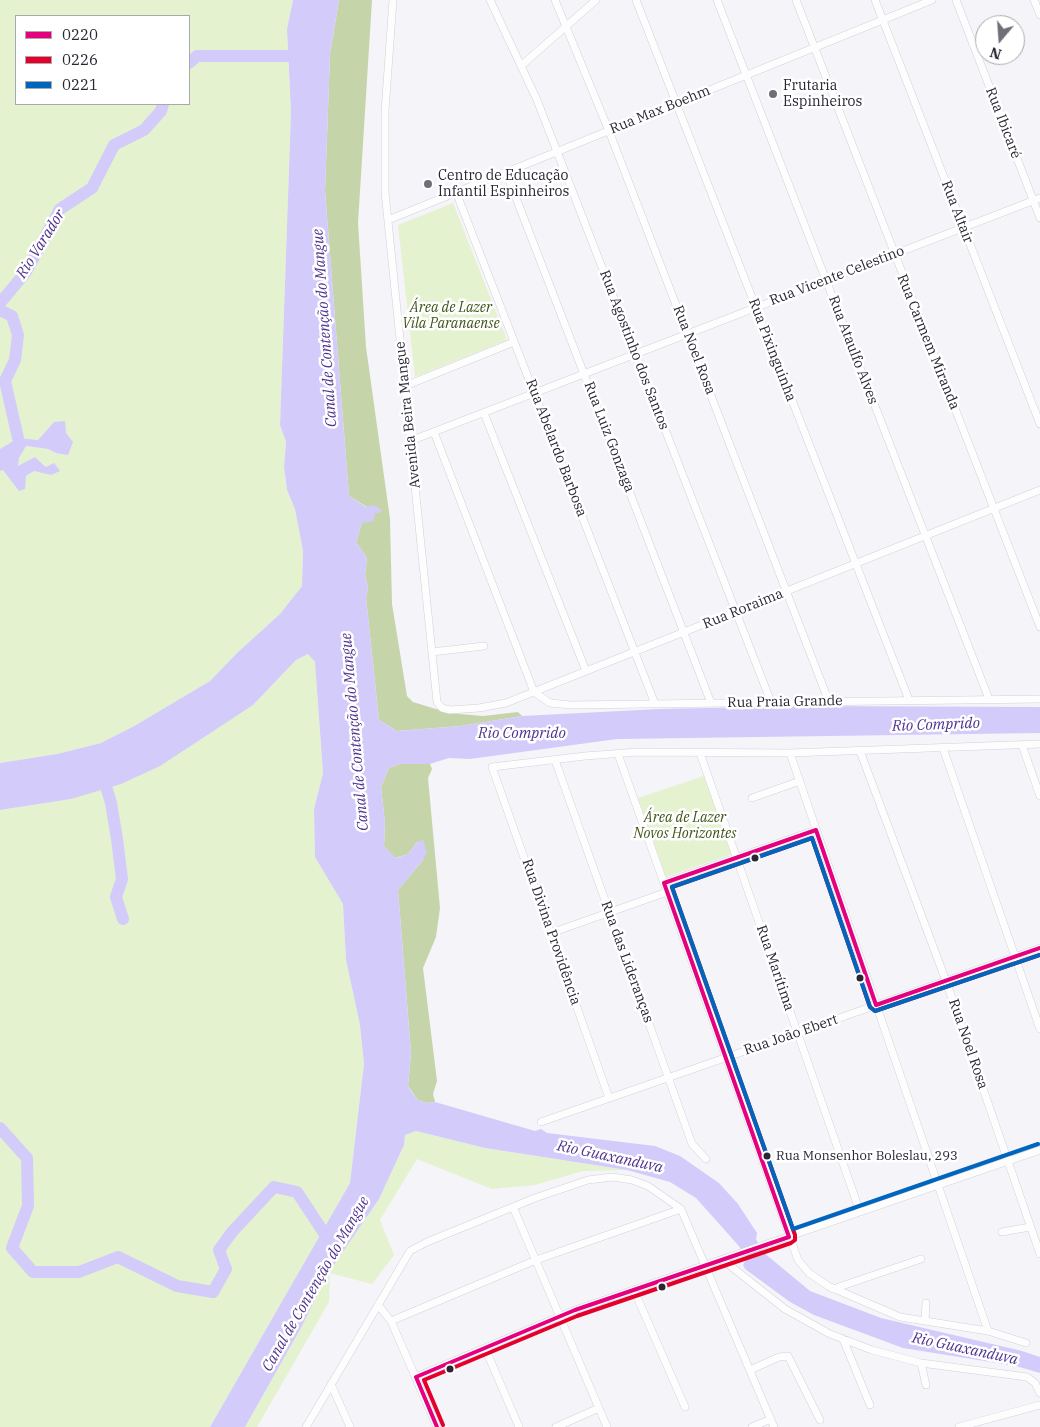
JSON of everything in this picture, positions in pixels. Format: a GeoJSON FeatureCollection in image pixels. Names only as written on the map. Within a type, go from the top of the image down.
{"type":"FeatureCollection","features":[{"type":"Feature","properties":{"kind":"street","name":"Avenida Beira Mangue"},"geometry":{"type":"LineString","coordinates":[[393,0],[384,134],[388,220],[437,702],[442,708]]}},
{"type":"Feature","properties":{"kind":"street","name":"Rua Agostinho dos Santos"},"geometry":{"type":"LineString","coordinates":[[490,0],[522,65],[557,151],[771,702]]}},
{"type":"Feature","properties":{"kind":"street","name":"Rua Noel Rosa"},"geometry":{"type":"LineString","coordinates":[[555,0],[609,131],[829,702]]}},
{"type":"Feature","properties":{"kind":"street"},"geometry":{"type":"LineString","coordinates":[[522,65],[596,0]]}},
{"type":"Feature","properties":{"kind":"street","name":"Rua Pixinguinha"},"geometry":{"type":"LineString","coordinates":[[636,0],[909,700]]}},
{"type":"Feature","properties":{"kind":"street","name":"Rua Ataulfo Alves"},"geometry":{"type":"LineString","coordinates":[[717,0],[989,699]]}},
{"type":"Feature","properties":{"kind":"street","name":"Rua Carmem Miranda"},"geometry":{"type":"LineString","coordinates":[[796,0],[1040,627]]}},
{"type":"Feature","properties":{"kind":"street","name":"Rua Altair"},"geometry":{"type":"LineString","coordinates":[[874,0],[1040,424]]}},
{"type":"Feature","properties":{"kind":"street","name":"Rua Max Boehm"},"geometry":{"type":"LineString","coordinates":[[388,220],[932,0]]}},
{"type":"Feature","properties":{"kind":"street","name":"Rua Ibicaré"},"geometry":{"type":"LineString","coordinates":[[956,0],[1037,200],[1040,218]]}},
{"type":"Feature","properties":{"kind":"street"},"geometry":{"type":"LineString","coordinates":[[1034,0],[1040,15]]}},
{"type":"Feature","properties":{"kind":"street","name":"Rua Luiz Gonzaga"},"geometry":{"type":"LineString","coordinates":[[506,172],[711,703]]}},
{"type":"Feature","properties":{"kind":"street","name":"Rua Abelardo Barbosa"},"geometry":{"type":"LineString","coordinates":[[456,192],[656,704]]}},
{"type":"Feature","properties":{"kind":"street","name":"Rua Vicente Celestino"},"geometry":{"type":"LineString","coordinates":[[410,441],[1037,200]]}},
{"type":"Feature","properties":{"kind":"street"},"geometry":{"type":"LineString","coordinates":[[405,386],[514,342]]}},
{"type":"Feature","properties":{"kind":"street"},"geometry":{"type":"LineString","coordinates":[[484,413],[586,671]]}},
{"type":"Feature","properties":{"kind":"street"},"geometry":{"type":"LineString","coordinates":[[434,432],[534,692]]}},
{"type":"Feature","properties":{"kind":"street","name":"Rua Roraima"},"geometry":{"type":"LineString","coordinates":[[442,708],[450,710],[490,707],[534,692],[1040,490]]}},
{"type":"Feature","properties":{"kind":"street"},"geometry":{"type":"LineString","coordinates":[[432,652],[484,646]]}},
{"type":"Feature","properties":{"kind":"street","name":"Rua Praia Grande"},"geometry":{"type":"LineString","coordinates":[[534,692],[546,701],[560,704],[1040,699]]}},
{"type":"Feature","properties":{"kind":"street"},"geometry":{"type":"LineString","coordinates":[[555,760],[618,754],[790,753],[1040,744]]}},
{"type":"Feature","properties":{"kind":"street"},"geometry":{"type":"LineString","coordinates":[[1022,745],[1040,796]]}},
{"type":"Feature","properties":{"kind":"street"},"geometry":{"type":"LineString","coordinates":[[944,748],[1040,1029]]}},
{"type":"Feature","properties":{"kind":"street","name":"Rua Noel Rosa"},"geometry":{"type":"LineString","coordinates":[[860,751],[946,981],[1040,1254]]}},
{"type":"Feature","properties":{"kind":"street","name":"Rua Marítima"},"geometry":{"type":"LineString","coordinates":[[700,753],[860,1212]]}},
{"type":"Feature","properties":{"kind":"street"},"geometry":{"type":"LineString","coordinates":[[790,753],[988,1331]]}},
{"type":"Feature","properties":{"kind":"street"},"geometry":{"type":"LineString","coordinates":[[618,754],[789,1237],[804,1267],[816,1278],[833,1289],[900,1317],[988,1331],[1026,1343]]}},
{"type":"Feature","properties":{"kind":"street","name":"Rua Divina Providência"},"geometry":{"type":"LineString","coordinates":[[555,760],[492,767],[609,1098]]}},
{"type":"Feature","properties":{"kind":"street","name":"Rua das Lideranças"},"geometry":{"type":"LineString","coordinates":[[555,760],[692,1144],[706,1159]]}},
{"type":"Feature","properties":{"kind":"street"},"geometry":{"type":"LineString","coordinates":[[752,798],[800,781]]}},
{"type":"Feature","properties":{"kind":"street"},"geometry":{"type":"LineString","coordinates":[[664,883],[816,830]]}},
{"type":"Feature","properties":{"kind":"street"},"geometry":{"type":"LineString","coordinates":[[551,933],[667,892]]}},
{"type":"Feature","properties":{"kind":"street","name":"Rua João Ebert"},"geometry":{"type":"LineString","coordinates":[[541,1122],[1040,948]]}},
{"type":"Feature","properties":{"kind":"street"},"geometry":{"type":"LineString","coordinates":[[416,1377],[560,1316],[1040,1150]]}},
{"type":"Feature","properties":{"kind":"street"},"geometry":{"type":"LineString","coordinates":[[306,1427],[410,1251],[427,1242],[513,1207],[588,1180],[612,1177],[632,1180],[648,1186],[681,1209],[774,1427]]}},
{"type":"Feature","properties":{"kind":"street"},"geometry":{"type":"LineString","coordinates":[[513,1207],[607,1427]]}},
{"type":"Feature","properties":{"kind":"street"},"geometry":{"type":"LineString","coordinates":[[391,1321],[536,1260],[681,1209]]}},
{"type":"Feature","properties":{"kind":"street"},"geometry":{"type":"LineString","coordinates":[[1002,1232],[1030,1226]]}},
{"type":"Feature","properties":{"kind":"street"},"geometry":{"type":"LineString","coordinates":[[833,1289],[921,1259]]}},
{"type":"Feature","properties":{"kind":"street"},"geometry":{"type":"LineString","coordinates":[[723,1260],[785,1309],[816,1328],[843,1339],[921,1363],[1027,1377],[1033,1380],[1040,1393]]}},
{"type":"Feature","properties":{"kind":"street"},"geometry":{"type":"LineString","coordinates":[[634,1290],[685,1407]]}},
{"type":"Feature","properties":{"kind":"street"},"geometry":{"type":"LineString","coordinates":[[925,1321],[926,1304]]}},
{"type":"Feature","properties":{"kind":"street"},"geometry":{"type":"LineString","coordinates":[[378,1305],[391,1321],[437,1427]]}},
{"type":"Feature","properties":{"kind":"street"},"geometry":{"type":"LineString","coordinates":[[843,1339],[870,1405]]}},
{"type":"Feature","properties":{"kind":"street"},"geometry":{"type":"LineString","coordinates":[[485,1348],[519,1427]]}},
{"type":"Feature","properties":{"kind":"street"},"geometry":{"type":"LineString","coordinates":[[750,1370],[779,1357],[788,1356],[820,1420]]}},
{"type":"Feature","properties":{"kind":"street"},"geometry":{"type":"LineString","coordinates":[[921,1363],[926,1385]]}},
{"type":"Feature","properties":{"kind":"street"},"geometry":{"type":"LineString","coordinates":[[331,1384],[350,1427]]}},
{"type":"Feature","properties":{"kind":"street"},"geometry":{"type":"LineString","coordinates":[[959,1427],[1040,1405]]}},
{"type":"Feature","properties":{"kind":"street"},"geometry":{"type":"LineString","coordinates":[[556,1427],[599,1408]]}},
{"type":"Feature","properties":{"kind":"street"},"geometry":{"type":"LineString","coordinates":[[752,1427],[771,1419]]}},
{"type":"Feature","properties":{"kind":"green space"},"geometry":{"type":"Polygon","coordinates":[[[0,0],[293,0],[287,29],[291,112],[280,425],[286,442],[284,467],[287,490],[295,509],[303,551],[302,586],[280,614],[237,653],[210,681],[136,725],[101,743],[57,754],[0,763],[0,471],[3,470],[19,490],[26,476],[34,471],[51,475],[47,467],[35,457],[18,467],[19,458],[25,446],[48,449],[56,453],[54,422],[38,440],[18,438],[0,449],[0,0]]]}},
{"type":"Feature","properties":{"kind":"green space"},"geometry":{"type":"Polygon","coordinates":[[[339,0],[372,0],[358,223],[366,347],[390,519],[392,604],[407,696],[413,702],[449,713],[483,716],[518,712],[522,716],[461,726],[397,731],[379,720],[366,598],[368,587],[365,576],[367,558],[356,542],[367,507],[349,496],[325,191],[330,54],[339,0]]]}},
{"type":"Feature","properties":{"kind":"green space","name":"Área de Lazer Vila Paranaense"},"geometry":{"type":"Polygon","coordinates":[[[453,203],[507,340],[415,377],[398,225],[453,203]]]}},
{"type":"Feature","properties":{"kind":"green space"},"geometry":{"type":"Polygon","coordinates":[[[308,654],[315,662],[323,773],[314,809],[315,856],[343,904],[346,960],[360,1025],[364,1064],[350,1183],[210,1427],[0,1427],[0,810],[71,799],[253,705],[296,660],[308,654]]]}},
{"type":"Feature","properties":{"kind":"green space"},"geometry":{"type":"Polygon","coordinates":[[[400,764],[430,764],[432,769],[428,778],[440,908],[436,937],[423,968],[437,1081],[433,1094],[435,1102],[426,1103],[418,1100],[408,1086],[411,1053],[398,890],[423,860],[417,842],[408,854],[395,858],[384,846],[385,823],[381,787],[389,768],[400,764]]]}},
{"type":"Feature","properties":{"kind":"green space","name":"Área de Lazer Novos Horizontes"},"geometry":{"type":"Polygon","coordinates":[[[704,776],[732,854],[666,877],[638,798],[704,776]]]}},
{"type":"Feature","properties":{"kind":"green space"},"geometry":{"type":"Polygon","coordinates":[[[416,1131],[485,1148],[627,1170],[583,1171],[535,1185],[492,1189],[417,1159],[380,1220],[394,1255],[372,1284],[330,1273],[329,1302],[257,1427],[245,1427],[302,1326],[327,1275],[379,1199],[404,1145],[405,1135],[416,1131]]]}},
{"type":"Feature","properties":{"kind":"water"},"geometry":{"type":"Polygon","coordinates":[[[293,0],[339,0],[330,54],[325,191],[349,496],[366,507],[374,505],[382,510],[379,513],[375,513],[374,521],[362,523],[356,542],[367,558],[365,576],[368,587],[366,598],[379,720],[397,731],[461,726],[522,716],[659,709],[802,706],[1040,707],[1040,733],[617,739],[470,759],[449,758],[430,764],[400,764],[389,768],[381,787],[385,823],[384,846],[396,858],[408,854],[417,842],[423,840],[427,852],[423,860],[398,890],[411,1053],[408,1086],[418,1100],[426,1103],[435,1102],[535,1131],[541,1129],[547,1133],[655,1146],[680,1156],[719,1183],[738,1204],[757,1233],[756,1239],[763,1252],[810,1291],[881,1318],[1022,1351],[1040,1357],[1040,1373],[1016,1366],[903,1348],[814,1315],[790,1302],[745,1269],[743,1265],[747,1258],[738,1245],[696,1198],[670,1182],[627,1170],[485,1148],[416,1131],[405,1135],[404,1145],[379,1199],[327,1275],[302,1326],[245,1427],[210,1427],[350,1183],[364,1064],[360,1025],[346,960],[343,904],[315,857],[314,809],[323,773],[315,662],[308,654],[296,660],[253,705],[160,766],[121,784],[71,799],[0,810],[0,763],[57,754],[101,743],[136,725],[210,681],[237,653],[280,614],[302,586],[303,551],[295,509],[287,490],[284,467],[286,442],[280,425],[291,112],[287,29],[293,0]]]}},
{"type":"Feature","properties":{"kind":"water"},"geometry":{"type":"Polygon","coordinates":[[[65,421],[66,433],[73,442],[68,455],[56,453],[48,449],[26,446],[19,458],[18,466],[35,457],[46,467],[54,463],[60,471],[51,475],[34,471],[26,476],[25,489],[19,491],[3,470],[0,471],[0,449],[18,438],[38,440],[54,422],[65,421]]]}},
{"type":"Feature","properties":{"kind":"waterway","name":"Rio Varador"},"geometry":{"type":"LineString","coordinates":[[190,62],[197,56],[306,56]]}},
{"type":"Feature","properties":{"kind":"waterway","name":"Rio Varador"},"geometry":{"type":"LineString","coordinates":[[0,303],[26,272],[60,209],[92,188],[114,145],[144,130],[161,111],[163,105]]}},
{"type":"Feature","properties":{"kind":"waterway"},"geometry":{"type":"LineString","coordinates":[[0,310],[12,316],[18,335],[15,360],[5,381],[18,438]]}},
{"type":"Feature","properties":{"kind":"waterway"},"geometry":{"type":"LineString","coordinates":[[102,773],[111,803],[117,839],[122,879],[116,897],[123,919]]}},
{"type":"Feature","properties":{"kind":"waterway","name":"Canal de Contenção do Mangue"},"geometry":{"type":"LineString","coordinates":[[0,1128],[27,1158],[28,1206],[12,1248],[33,1272],[79,1272],[118,1257],[177,1286],[213,1292],[226,1269],[219,1250],[232,1232],[274,1187],[297,1192],[324,1233],[334,1242]]}},
{"type":"Feature","properties":{"kind":"transit line","name":"0220"},"geometry":{"type":"LineString","coordinates":[[437,1427],[416,1377],[575,1310],[789,1237],[664,883],[816,830],[876,1005],[1040,948]]}},
{"type":"Feature","properties":{"kind":"transit line","name":"0226"},"geometry":{"type":"LineString","coordinates":[[443,1425],[424,1380],[577,1316],[791,1243],[795,1240],[795,1235],[672,887],[812,838],[870,1007],[875,1011],[1040,955]]}},
{"type":"Feature","properties":{"kind":"transit line","name":"0221"},"geometry":{"type":"LineString","coordinates":[[1038,1144],[793,1229],[672,887],[812,838],[870,1007],[875,1011],[1040,955]]}},
{"type":"Feature","properties":{"kind":"place","name":"Frutaria Espinheiros"},"geometry":{"type":"Point","coordinates":[773,94]}},
{"type":"Feature","properties":{"kind":"place","name":"Centro de Educação Infantil Espinheiros"},"geometry":{"type":"Point","coordinates":[428,184]}},
{"type":"Feature","properties":{"kind":"place","name":"Rua Monsenhor Boleslau, 293"},"geometry":{"type":"Point","coordinates":[767,1156]}},
{"type":"Feature","properties":{"kind":"water label","name":"Rio Comprido"},"geometry":{"type":"Point","coordinates":[936,725]}},
{"type":"Feature","properties":{"kind":"water label","name":"Rio Comprido"},"geometry":{"type":"Point","coordinates":[522,734]}},
{"type":"Feature","properties":{"kind":"water label","name":"Rio Guaxanduva"},"geometry":{"type":"Point","coordinates":[610,1157]}},
{"type":"Feature","properties":{"kind":"water label","name":"Rio Guaxanduva"},"geometry":{"type":"Point","coordinates":[965,1349]}}]}
